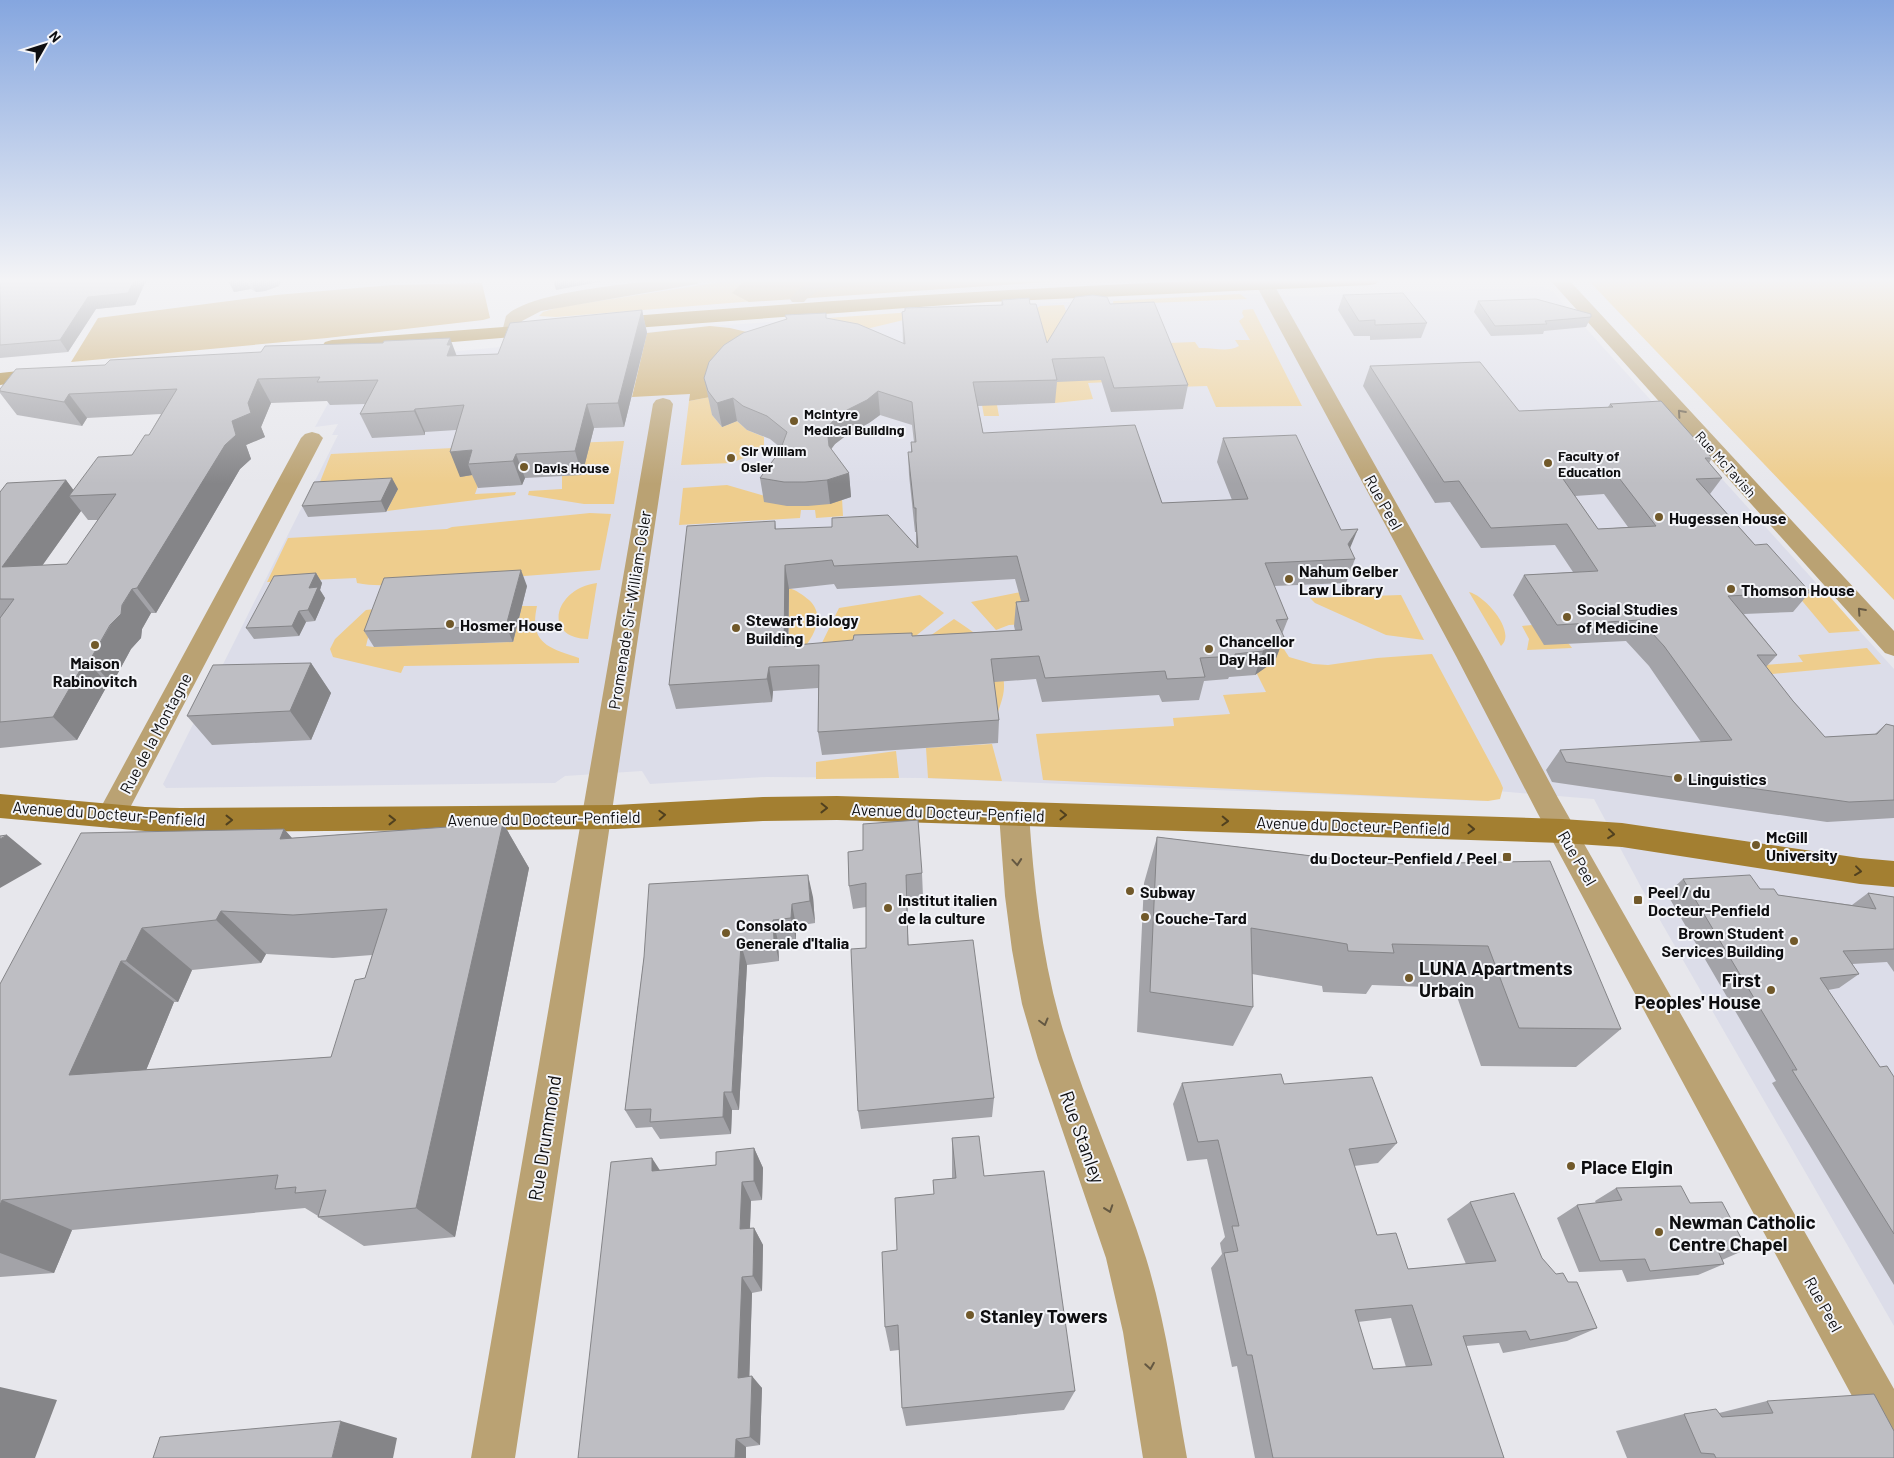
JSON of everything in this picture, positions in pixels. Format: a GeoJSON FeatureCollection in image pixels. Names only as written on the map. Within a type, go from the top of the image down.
{"type":"FeatureCollection","features":[{"type":"Feature","properties":{"kind":"main road"},"geometry":{"type":"LineString","coordinates":[[0,378],[66,372]]}},
{"type":"Feature","properties":{"kind":"main road","name":"Avenue du Docteur-Penfield"},"geometry":{"type":"LineString","coordinates":[[0,806],[180,820],[658,816],[809,808],[1562,831],[1615,834],[1860,871],[1894,874]]}},
{"type":"Feature","properties":{"kind":"street","name":"Rue Peel"},"geometry":{"type":"LineString","coordinates":[[1300,348],[1474,664],[1562,831],[1894,1431]]}},
{"type":"Feature","properties":{"kind":"street","name":"Rue McTavish"},"geometry":{"type":"LineString","coordinates":[[1621,348],[1894,647]]}},
{"type":"Feature","properties":{"kind":"street","name":"Promenade Sir-William-Osler"},"geometry":{"type":"LineString","coordinates":[[596,817],[663,404]]}},
{"type":"Feature","properties":{"kind":"street","name":"Rue de la Montagne"},"geometry":{"type":"LineString","coordinates":[[96,846],[312,438]]}},
{"type":"Feature","properties":{"kind":"street","name":"Rue Stanley"},"geometry":{"type":"LineString","coordinates":[[1014,814],[1020,894],[1030,963],[1039,1003],[1062,1079],[1101,1186],[1132,1281],[1143,1327],[1164,1458]]}},
{"type":"Feature","properties":{"kind":"street","name":"Rue Drummond"},"geometry":{"type":"LineString","coordinates":[[493,1458],[596,817]]}},
{"type":"Feature","properties":{"kind":"shaded area"},"geometry":{"type":"Polygon","coordinates":[[[80,348],[220,348],[71,362],[80,348]]]}},
{"type":"Feature","properties":{"kind":"shaded area","name":"McGill University"},"geometry":{"type":"Polygon","coordinates":[[[490,348],[1604,348],[1894,669],[1894,1326],[1642,889],[1594,799],[1497,791],[1483,801],[921,778],[766,777],[650,784],[642,771],[565,776],[555,783],[166,788],[163,784],[338,435],[332,435],[338,424],[315,427],[351,362],[490,348]]]}},
{"type":"Feature","properties":{"kind":"shaded area"},"geometry":{"type":"Polygon","coordinates":[[[643,348],[741,348],[710,397],[689,401],[690,394],[632,397],[643,348]]]}},
{"type":"Feature","properties":{"kind":"shaded area"},"geometry":{"type":"Polygon","coordinates":[[[1007,348],[1273,348],[1302,406],[1216,407],[1207,386],[1175,387],[1171,379],[1088,383],[1093,399],[1055,403],[1055,371],[997,405],[999,416],[984,416],[979,388],[1007,348]]]}},
{"type":"Feature","properties":{"kind":"shaded area"},"geometry":{"type":"Polygon","coordinates":[[[1653,348],[1894,348],[1894,600],[1653,348]]]}},
{"type":"Feature","properties":{"kind":"shaded area"},"geometry":{"type":"Polygon","coordinates":[[[710,397],[712,415],[722,427],[737,421],[747,430],[764,437],[764,450],[731,463],[681,465],[689,401],[710,397]]]}},
{"type":"Feature","properties":{"kind":"shaded area"},"geometry":{"type":"Polygon","coordinates":[[[624,441],[614,504],[584,504],[528,495],[529,491],[562,489],[562,476],[582,474],[543,444],[624,441]]]}},
{"type":"Feature","properties":{"kind":"shaded area"},"geometry":{"type":"Polygon","coordinates":[[[494,446],[460,476],[482,474],[475,494],[516,492],[515,495],[387,511],[397,489],[316,492],[331,454],[494,446]]]}},
{"type":"Feature","properties":{"kind":"shaded area"},"geometry":{"type":"Polygon","coordinates":[[[727,485],[765,496],[842,498],[843,516],[816,518],[815,510],[801,510],[800,518],[679,525],[683,488],[727,485]]]}},
{"type":"Feature","properties":{"kind":"shaded area"},"geometry":{"type":"Polygon","coordinates":[[[590,513],[611,514],[600,570],[385,585],[357,583],[356,578],[267,582],[288,538],[447,529],[590,513]]]}},
{"type":"Feature","properties":{"kind":"shaded area"},"geometry":{"type":"Polygon","coordinates":[[[597,583],[588,639],[573,637],[564,631],[559,622],[559,612],[563,603],[571,594],[583,587],[597,583]]]}},
{"type":"Feature","properties":{"kind":"shaded area"},"geometry":{"type":"Polygon","coordinates":[[[1051,586],[1027,624],[1009,625],[996,630],[971,602],[1051,586]]]}},
{"type":"Feature","properties":{"kind":"shaded area"},"geometry":{"type":"Polygon","coordinates":[[[789,588],[809,600],[815,608],[817,617],[816,626],[807,644],[788,667],[789,588]]]}},
{"type":"Feature","properties":{"kind":"shaded area"},"geometry":{"type":"Polygon","coordinates":[[[1793,590],[1824,590],[1860,631],[1829,633],[1793,590]]]}},
{"type":"Feature","properties":{"kind":"shaded area"},"geometry":{"type":"Polygon","coordinates":[[[1469,592],[1491,607],[1502,624],[1505,640],[1501,646],[1469,592]]]}},
{"type":"Feature","properties":{"kind":"shaded area"},"geometry":{"type":"Polygon","coordinates":[[[920,595],[944,613],[912,639],[817,653],[839,608],[920,595]]]}},
{"type":"Feature","properties":{"kind":"shaded area"},"geometry":{"type":"Polygon","coordinates":[[[1401,595],[1424,640],[1386,635],[1315,603],[1310,598],[1401,595]]]}},
{"type":"Feature","properties":{"kind":"shaded area"},"geometry":{"type":"Polygon","coordinates":[[[522,606],[537,606],[536,628],[538,636],[543,642],[558,651],[579,658],[579,663],[404,666],[401,673],[333,657],[330,649],[335,639],[366,610],[375,609],[366,646],[513,642],[522,606]]]}},
{"type":"Feature","properties":{"kind":"shaded area"},"geometry":{"type":"Polygon","coordinates":[[[954,619],[982,639],[996,654],[1003,674],[1004,691],[996,718],[913,648],[954,619]]]}},
{"type":"Feature","properties":{"kind":"shaded area"},"geometry":{"type":"Polygon","coordinates":[[[1532,625],[1569,644],[1572,648],[1527,650],[1529,639],[1522,626],[1532,625]]]}},
{"type":"Feature","properties":{"kind":"shaded area"},"geometry":{"type":"Polygon","coordinates":[[[1269,643],[1280,643],[1289,657],[1313,664],[1328,665],[1377,658],[1432,654],[1500,781],[1503,788],[1500,799],[1488,801],[1043,780],[1036,734],[1174,726],[1173,718],[1230,714],[1223,695],[1266,692],[1256,672],[1269,662],[1275,661],[1269,643]]]}},
{"type":"Feature","properties":{"kind":"shaded area"},"geometry":{"type":"Polygon","coordinates":[[[1867,648],[1881,664],[1772,674],[1765,665],[1803,662],[1798,655],[1867,648]]]}},
{"type":"Feature","properties":{"kind":"shaded area"},"geometry":{"type":"Polygon","coordinates":[[[992,744],[1002,781],[928,778],[926,748],[992,744]]]}},
{"type":"Feature","properties":{"kind":"shaded area"},"geometry":{"type":"Polygon","coordinates":[[[896,751],[899,778],[816,779],[816,762],[896,751]]]}},
{"type":"Feature","properties":{"kind":"building"},"geometry":{"type":"Polygon","coordinates":[[[264,348],[450,348],[447,356],[498,354],[500,348],[632,348],[618,403],[587,404],[575,451],[516,454],[513,461],[468,464],[472,450],[450,452],[464,405],[415,409],[414,411],[360,414],[378,380],[317,382],[320,377],[258,379],[248,403],[251,413],[232,421],[236,435],[225,445],[137,588],[132,589],[122,605],[121,614],[110,625],[90,660],[86,660],[53,717],[0,722],[0,618],[14,599],[0,599],[0,492],[7,483],[66,480],[2,567],[67,564],[116,494],[69,496],[98,457],[132,455],[145,435],[149,435],[177,389],[69,394],[64,402],[0,391],[16,369],[105,365],[110,360],[261,352],[264,348]]]}},
{"type":"Feature","properties":{"kind":"building"},"geometry":{"type":"Polygon","coordinates":[[[721,348],[1173,348],[1188,385],[1114,388],[1104,357],[1052,359],[1057,380],[973,382],[983,433],[1135,425],[1162,503],[1248,499],[1223,438],[1296,435],[1341,530],[1358,529],[1348,544],[1355,559],[1265,563],[1288,619],[1276,620],[1284,637],[1263,651],[1235,654],[1235,656],[1200,658],[1205,677],[1167,679],[1165,671],[1045,678],[1039,656],[991,659],[999,720],[818,732],[819,665],[769,667],[767,679],[669,685],[687,526],[775,521],[775,529],[832,527],[832,518],[888,515],[918,548],[916,508],[914,508],[908,452],[912,452],[911,442],[916,442],[912,402],[878,391],[833,421],[827,428],[829,446],[849,473],[827,480],[805,482],[784,482],[760,478],[780,451],[787,432],[767,416],[743,406],[733,398],[717,403],[708,391],[704,378],[709,362],[721,348]],[[1017,556],[834,566],[832,560],[785,565],[784,646],[853,640],[854,635],[912,633],[912,636],[1022,630],[1016,602],[1029,601],[1017,556]]]}},
{"type":"Feature","properties":{"kind":"building"},"geometry":{"type":"Polygon","coordinates":[[[1480,362],[1519,411],[1613,407],[1610,404],[1661,401],[1712,458],[1705,458],[1722,478],[1696,479],[1755,545],[1767,544],[1810,592],[1728,596],[1777,655],[1757,655],[1793,701],[1825,737],[1877,734],[1886,724],[1894,726],[1894,800],[1849,802],[1566,762],[1560,750],[1732,740],[1664,646],[1640,620],[1557,625],[1524,575],[1598,571],[1567,524],[1491,528],[1459,481],[1444,482],[1370,366],[1480,362]],[[1616,474],[1561,476],[1598,529],[1656,526],[1616,474]]]}},
{"type":"Feature","properties":{"kind":"building"},"geometry":{"type":"Polygon","coordinates":[[[392,478],[381,501],[302,506],[314,482],[392,478]]]}},
{"type":"Feature","properties":{"kind":"building","name":"Hosmer House"},"geometry":{"type":"Polygon","coordinates":[[[521,570],[506,626],[364,631],[384,578],[521,570]]]}},
{"type":"Feature","properties":{"kind":"building"},"geometry":{"type":"Polygon","coordinates":[[[316,573],[309,588],[318,587],[308,610],[299,611],[292,626],[246,628],[274,576],[316,573]]]}},
{"type":"Feature","properties":{"kind":"building"},"geometry":{"type":"Polygon","coordinates":[[[311,663],[290,711],[187,716],[213,665],[311,663]]]}},
{"type":"Feature","properties":{"kind":"building"},"geometry":{"type":"Polygon","coordinates":[[[918,820],[922,873],[906,875],[908,945],[973,940],[994,1098],[858,1111],[851,949],[866,948],[866,883],[849,886],[848,852],[863,850],[863,824],[918,820]]]}},
{"type":"Feature","properties":{"kind":"building"},"geometry":{"type":"Polygon","coordinates":[[[503,823],[416,1208],[318,1217],[326,1190],[295,1193],[296,1187],[275,1189],[278,1175],[2,1200],[0,1205],[0,984],[81,833],[284,829],[280,839],[503,823]],[[387,909],[293,915],[221,911],[216,920],[142,928],[126,961],[121,961],[69,1075],[331,1057],[355,980],[365,978],[387,909]]]}},
{"type":"Feature","properties":{"kind":"building"},"geometry":{"type":"Polygon","coordinates":[[[1157,837],[1361,862],[1403,864],[1550,861],[1621,1029],[1519,1028],[1488,946],[1392,944],[1394,953],[1348,951],[1347,944],[1251,928],[1253,1007],[1150,992],[1157,837]]]}},
{"type":"Feature","properties":{"kind":"building"},"geometry":{"type":"Polygon","coordinates":[[[808,875],[810,901],[792,904],[791,918],[773,920],[774,940],[741,944],[732,1092],[724,1092],[723,1117],[650,1122],[651,1109],[625,1110],[644,957],[649,884],[808,875]]]}},
{"type":"Feature","properties":{"kind":"building"},"geometry":{"type":"Polygon","coordinates":[[[1750,875],[1760,889],[1774,889],[1778,895],[1876,909],[1868,893],[1894,897],[1894,949],[1843,951],[1859,974],[1820,978],[1880,1067],[1887,1066],[1894,1077],[1894,1234],[1792,1070],[1797,1070],[1683,879],[1750,875]]]}},
{"type":"Feature","properties":{"kind":"building"},"geometry":{"type":"Polygon","coordinates":[[[1281,1074],[1284,1084],[1372,1077],[1397,1143],[1349,1149],[1377,1235],[1396,1233],[1408,1269],[1496,1261],[1470,1202],[1514,1193],[1542,1258],[1556,1274],[1563,1273],[1568,1282],[1577,1282],[1597,1328],[1530,1340],[1526,1331],[1463,1336],[1504,1458],[1273,1458],[1252,1355],[1247,1355],[1224,1253],[1238,1251],[1232,1226],[1239,1226],[1218,1140],[1198,1142],[1182,1083],[1281,1074]],[[1412,1305],[1355,1310],[1373,1369],[1432,1365],[1412,1305]]]}},
{"type":"Feature","properties":{"kind":"building","name":"Stanley Towers"},"geometry":{"type":"Polygon","coordinates":[[[979,1136],[984,1176],[1044,1171],[1075,1391],[902,1408],[898,1325],[885,1327],[882,1252],[897,1250],[895,1198],[934,1194],[933,1180],[956,1178],[952,1138],[979,1136]]]}},
{"type":"Feature","properties":{"kind":"building"},"geometry":{"type":"Polygon","coordinates":[[[754,1148],[754,1181],[742,1182],[740,1229],[754,1228],[753,1276],[742,1277],[738,1378],[752,1376],[750,1437],[736,1439],[735,1458],[578,1458],[611,1162],[652,1158],[652,1171],[716,1165],[716,1152],[754,1148]]]}},
{"type":"Feature","properties":{"kind":"building"},"geometry":{"type":"Polygon","coordinates":[[[1681,1186],[1690,1203],[1722,1202],[1747,1249],[1718,1251],[1724,1264],[1650,1271],[1645,1259],[1600,1261],[1577,1205],[1622,1200],[1616,1188],[1681,1186]]]}},
{"type":"Feature","properties":{"kind":"building"},"geometry":{"type":"Polygon","coordinates":[[[1874,1394],[1894,1431],[1894,1458],[1716,1458],[1714,1454],[1701,1453],[1684,1414],[1716,1409],[1722,1417],[1773,1413],[1767,1401],[1874,1394]]]}},
{"type":"Feature","properties":{"kind":"building"},"geometry":{"type":"Polygon","coordinates":[[[341,1421],[332,1458],[153,1458],[160,1437],[341,1421]]]}},
{"type":"Feature","properties":{"kind":"place","name":"McIntyre Medical Building"},"geometry":{"type":"Point","coordinates":[794,421]}},
{"type":"Feature","properties":{"kind":"place","name":"Sir William Osler"},"geometry":{"type":"Point","coordinates":[731,458]}},
{"type":"Feature","properties":{"kind":"place","name":"Faculty of Education"},"geometry":{"type":"Point","coordinates":[1548,463]}},
{"type":"Feature","properties":{"kind":"place","name":"Davis House"},"geometry":{"type":"Point","coordinates":[524,467]}},
{"type":"Feature","properties":{"kind":"place","name":"Hugessen House"},"geometry":{"type":"Point","coordinates":[1659,517]}},
{"type":"Feature","properties":{"kind":"place","name":"Nahum Gelber Law Library"},"geometry":{"type":"Point","coordinates":[1289,579]}},
{"type":"Feature","properties":{"kind":"place","name":"Thomson House"},"geometry":{"type":"Point","coordinates":[1731,589]}},
{"type":"Feature","properties":{"kind":"place","name":"Social Studies of Medicine"},"geometry":{"type":"Point","coordinates":[1567,617]}},
{"type":"Feature","properties":{"kind":"place","name":"Hosmer House"},"geometry":{"type":"Point","coordinates":[450,624]}},
{"type":"Feature","properties":{"kind":"place","name":"Stewart Biology Building"},"geometry":{"type":"Point","coordinates":[736,628]}},
{"type":"Feature","properties":{"kind":"place","name":"Maison Rabinovitch"},"geometry":{"type":"Point","coordinates":[95,645]}},
{"type":"Feature","properties":{"kind":"place","name":"Chancellor Day Hall"},"geometry":{"type":"Point","coordinates":[1209,649]}},
{"type":"Feature","properties":{"kind":"place","name":"Linguistics"},"geometry":{"type":"Point","coordinates":[1678,778]}},
{"type":"Feature","properties":{"kind":"place","name":"McGill University"},"geometry":{"type":"Point","coordinates":[1756,845]}},
{"type":"Feature","properties":{"kind":"place","name":"du Docteur-Penfield / Peel"},"geometry":{"type":"Point","coordinates":[1507,857]}},
{"type":"Feature","properties":{"kind":"place","name":"Subway"},"geometry":{"type":"Point","coordinates":[1130,891]}},
{"type":"Feature","properties":{"kind":"place","name":"Peel / du Docteur-Penfield"},"geometry":{"type":"Point","coordinates":[1638,900]}},
{"type":"Feature","properties":{"kind":"place","name":"Institut italien de la culture"},"geometry":{"type":"Point","coordinates":[888,908]}},
{"type":"Feature","properties":{"kind":"place","name":"Couche-Tard"},"geometry":{"type":"Point","coordinates":[1145,917]}},
{"type":"Feature","properties":{"kind":"place","name":"Consolato Generale d'Italia"},"geometry":{"type":"Point","coordinates":[726,933]}},
{"type":"Feature","properties":{"kind":"place","name":"Brown Student Services Building"},"geometry":{"type":"Point","coordinates":[1794,941]}},
{"type":"Feature","properties":{"kind":"place","name":"LUNA Apartments Urbain"},"geometry":{"type":"Point","coordinates":[1409,978]}},
{"type":"Feature","properties":{"kind":"place","name":"First Peoples' House"},"geometry":{"type":"Point","coordinates":[1771,990]}},
{"type":"Feature","properties":{"kind":"place","name":"Place Elgin"},"geometry":{"type":"Point","coordinates":[1571,1166]}},
{"type":"Feature","properties":{"kind":"place","name":"Newman Catholic Centre Chapel"},"geometry":{"type":"Point","coordinates":[1659,1232]}},
{"type":"Feature","properties":{"kind":"place","name":"Stanley Towers"},"geometry":{"type":"Point","coordinates":[970,1315]}}]}
